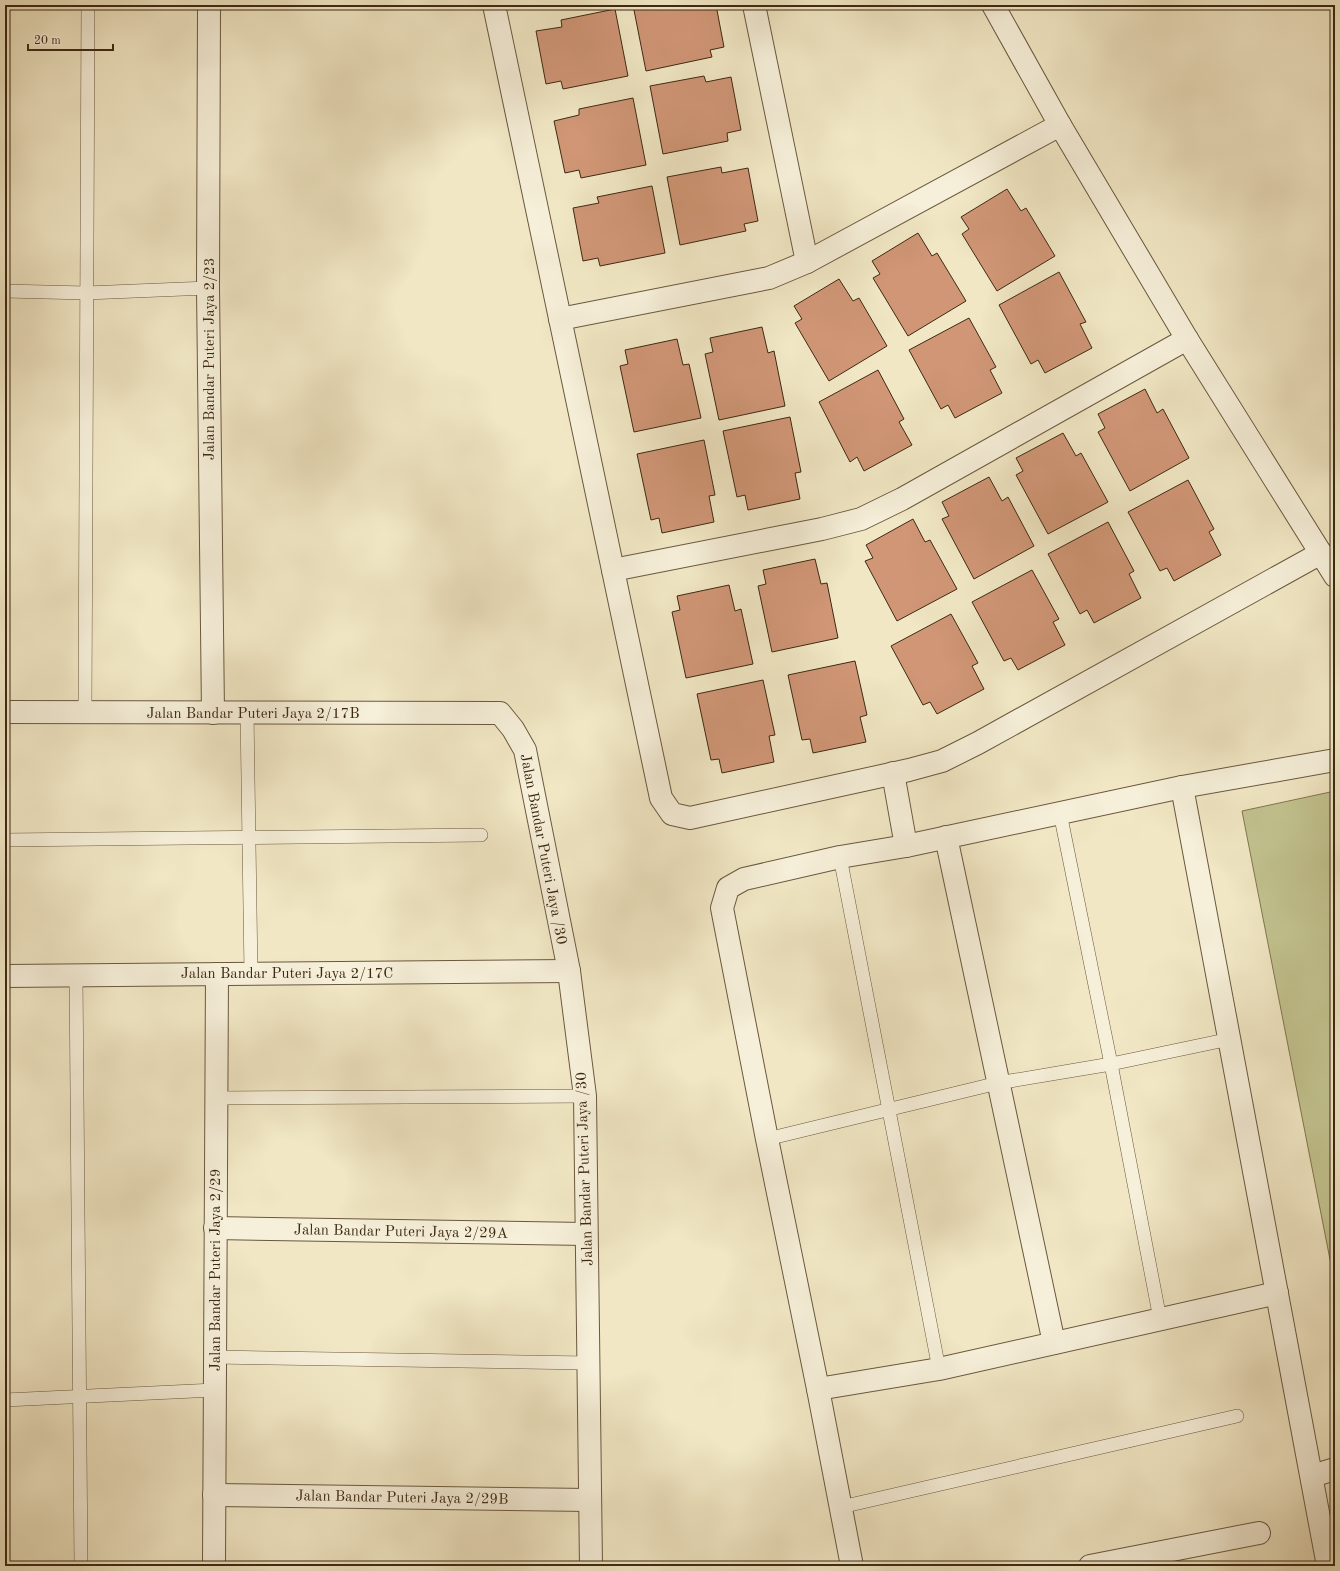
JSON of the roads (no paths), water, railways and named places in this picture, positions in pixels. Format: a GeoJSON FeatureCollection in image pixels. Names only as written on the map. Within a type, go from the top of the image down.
{"type":"FeatureCollection","features":[{"type":"Feature","properties":{"kind":"street","name":"Jalan Bandar Puteri Jaya 2/23"},"geometry":{"type":"LineString","coordinates":[[209,5],[208,288],[213,713]]}},
{"type":"Feature","properties":{"kind":"street"},"geometry":{"type":"LineString","coordinates":[[494,5],[661,798],[672,814],[690,818],[942,761],[978,743],[1321,553]]}},
{"type":"Feature","properties":{"kind":"street"},"geometry":{"type":"LineString","coordinates":[[754,5],[807,262]]}},
{"type":"Feature","properties":{"kind":"street"},"geometry":{"type":"LineString","coordinates":[[993,5],[1060,125],[1188,339],[1335,576]]}},
{"type":"Feature","properties":{"kind":"street"},"geometry":{"type":"LineString","coordinates":[[560,319],[769,278],[807,262],[1060,125]]}},
{"type":"Feature","properties":{"kind":"street"},"geometry":{"type":"LineString","coordinates":[[613,570],[815,530],[861,519],[902,499],[1188,339]]}},
{"type":"Feature","properties":{"kind":"street","name":"Jalan Bandar Puteri Jaya 2/17B"},"geometry":{"type":"LineString","coordinates":[[5,712],[500,713]]}},
{"type":"Feature","properties":{"kind":"street","name":"Jalan Bandar Puteri Jaya /30"},"geometry":{"type":"LineString","coordinates":[[500,713],[513,729],[526,750],[569,971],[585,1096],[591,1566]]}},
{"type":"Feature","properties":{"kind":"street"},"geometry":{"type":"LineString","coordinates":[[852,1566],[722,908],[728,888],[744,879],[840,857],[906,846],[1182,787],[1335,760]]}},
{"type":"Feature","properties":{"kind":"street"},"geometry":{"type":"LineString","coordinates":[[893,773],[906,846]]}},
{"type":"Feature","properties":{"kind":"street"},"geometry":{"type":"LineString","coordinates":[[1182,787],[1328,1566]]}},
{"type":"Feature","properties":{"kind":"street"},"geometry":{"type":"LineString","coordinates":[[946,837],[1054,1343]]}},
{"type":"Feature","properties":{"kind":"street","name":"Jalan Bandar Puteri Jaya 2/17C"},"geometry":{"type":"LineString","coordinates":[[5,976],[569,971]]}},
{"type":"Feature","properties":{"kind":"street","name":"Jalan Bandar Puteri Jaya 2/29"},"geometry":{"type":"LineString","coordinates":[[214,1566],[217,974]]}},
{"type":"Feature","properties":{"kind":"street","name":"Jalan Bandar Puteri Jaya 2/29A"},"geometry":{"type":"LineString","coordinates":[[215,1228],[586,1234]]}},
{"type":"Feature","properties":{"kind":"street"},"geometry":{"type":"LineString","coordinates":[[818,1389],[940,1369],[1277,1293]]}},
{"type":"Feature","properties":{"kind":"street"},"geometry":{"type":"LineString","coordinates":[[1312,1476],[1335,1469]]}},
{"type":"Feature","properties":{"kind":"street","name":"Jalan Bandar Puteri Jaya 2/29B"},"geometry":{"type":"LineString","coordinates":[[214,1495],[590,1500]]}},
{"type":"Feature","properties":{"kind":"street"},"geometry":{"type":"LineString","coordinates":[[1090,1566],[1259,1532]]}},
{"type":"Feature","properties":{"kind":"lane"},"geometry":{"type":"LineString","coordinates":[[85,712],[88,5]]}},
{"type":"Feature","properties":{"kind":"lane"},"geometry":{"type":"LineString","coordinates":[[5,291],[86,293],[208,288]]}},
{"type":"Feature","properties":{"kind":"lane"},"geometry":{"type":"LineString","coordinates":[[247,712],[251,973]]}},
{"type":"Feature","properties":{"kind":"lane"},"geometry":{"type":"LineString","coordinates":[[1060,813],[1111,1064],[1160,1319]]}},
{"type":"Feature","properties":{"kind":"lane"},"geometry":{"type":"LineString","coordinates":[[5,840],[481,835]]}},
{"type":"Feature","properties":{"kind":"lane"},"geometry":{"type":"LineString","coordinates":[[840,857],[940,1369]]}},
{"type":"Feature","properties":{"kind":"lane"},"geometry":{"type":"LineString","coordinates":[[76,975],[81,1566]]}},
{"type":"Feature","properties":{"kind":"lane"},"geometry":{"type":"LineString","coordinates":[[767,1139],[998,1084],[1111,1064],[1230,1039]]}},
{"type":"Feature","properties":{"kind":"lane"},"geometry":{"type":"LineString","coordinates":[[216,1098],[585,1096]]}},
{"type":"Feature","properties":{"kind":"lane"},"geometry":{"type":"LineString","coordinates":[[215,1357],[588,1363]]}},
{"type":"Feature","properties":{"kind":"lane"},"geometry":{"type":"LineString","coordinates":[[5,1400],[215,1390]]}},
{"type":"Feature","properties":{"kind":"lane"},"geometry":{"type":"LineString","coordinates":[[841,1507],[1237,1416]]}}]}
